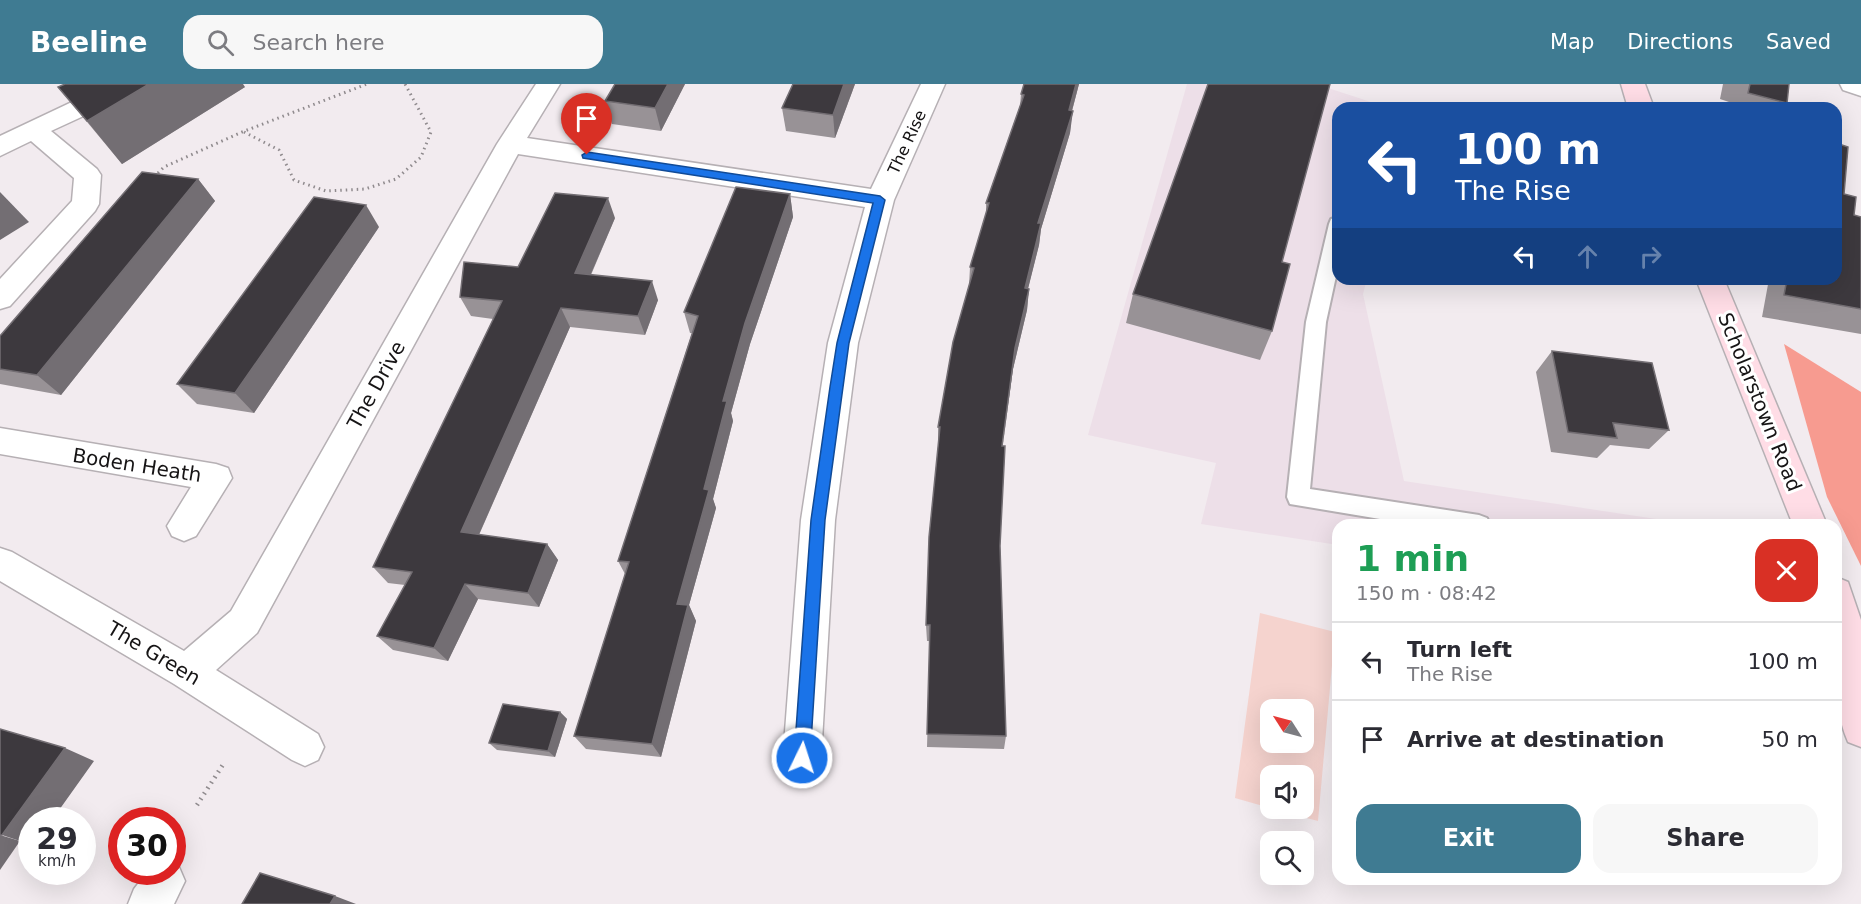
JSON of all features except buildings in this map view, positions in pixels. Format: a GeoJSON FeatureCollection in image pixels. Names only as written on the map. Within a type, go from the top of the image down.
{"type":"FeatureCollection","features":[{"type":"Feature","properties":{"kind":"main road"},"geometry":{"type":"LineString","coordinates":[[1633,84],[1639,102]]}},
{"type":"Feature","properties":{"kind":"main road","name":"Scholarstown Road"},"geometry":{"type":"LineString","coordinates":[[1712,285],[1808,519]]}},
{"type":"Feature","properties":{"kind":"main road"},"geometry":{"type":"LineString","coordinates":[[1842,608],[1855,641],[1861,729]]}},
{"type":"Feature","properties":{"kind":"street"},"geometry":{"type":"LineString","coordinates":[[0,147],[33,129],[131,84]]}},
{"type":"Feature","properties":{"kind":"street","name":"The Drive"},"geometry":{"type":"LineString","coordinates":[[187,672],[244,622],[510,144],[548,84]]}},
{"type":"Feature","properties":{"kind":"street","name":"The Rise"},"geometry":{"type":"LineString","coordinates":[[802,758],[818,520],[843,343],[880,200],[933,84]]}},
{"type":"Feature","properties":{"kind":"street"},"geometry":{"type":"LineString","coordinates":[[1852,84],[1861,88]]}},
{"type":"Feature","properties":{"kind":"street"},"geometry":{"type":"LineString","coordinates":[[0,298],[85,204],[88,176],[33,129]]}},
{"type":"Feature","properties":{"kind":"street"},"geometry":{"type":"LineString","coordinates":[[510,144],[880,200]]}},
{"type":"Feature","properties":{"kind":"street","name":"Boden Heath"},"geometry":{"type":"LineString","coordinates":[[0,441],[216,478],[184,526]]}},
{"type":"Feature","properties":{"kind":"street","name":"The Green"},"geometry":{"type":"LineString","coordinates":[[0,563],[187,672],[305,747]]}},
{"type":"Feature","properties":{"kind":"lane"},"geometry":{"type":"LineString","coordinates":[[1332,251],[1316,322],[1298,497],[1440,519]]}},
{"type":"Feature","properties":{"kind":"path"},"geometry":{"type":"LineString","coordinates":[[150,181],[164,166],[242,132],[367,84]]}},
{"type":"Feature","properties":{"kind":"path"},"geometry":{"type":"LineString","coordinates":[[242,132],[279,150],[294,180],[326,191],[365,189],[396,179],[421,157],[431,132],[405,84]]}},
{"type":"Feature","properties":{"kind":"path"},"geometry":{"type":"LineString","coordinates":[[197,805],[224,763]]}},
{"type":"Feature","properties":{"kind":"shaded area"},"geometry":{"type":"Polygon","coordinates":[[[1187,84],[1316,84],[1371,102],[1332,102],[1332,285],[1365,285],[1363,294],[1404,481],[1656,519],[1332,519],[1332,544],[1201,524],[1216,463],[1088,435],[1187,84]]]}},
{"type":"Feature","properties":{"kind":"shaded area"},"geometry":{"type":"Polygon","coordinates":[[[1784,344],[1861,392],[1861,566],[1842,527],[1842,519],[1838,519],[1827,497],[1784,344]]]}},
{"type":"Feature","properties":{"kind":"shaded area"},"geometry":{"type":"Polygon","coordinates":[[[1260,613],[1332,631],[1332,665],[1318,821],[1310,819],[1314,819],[1314,765],[1260,765],[1260,805],[1235,798],[1260,613]]]}},
{"type":"Feature","properties":{"kind":"route"},"geometry":{"type":"LineString","coordinates":[[587,155],[880,200],[843,343],[818,520],[802,758]]}}]}
